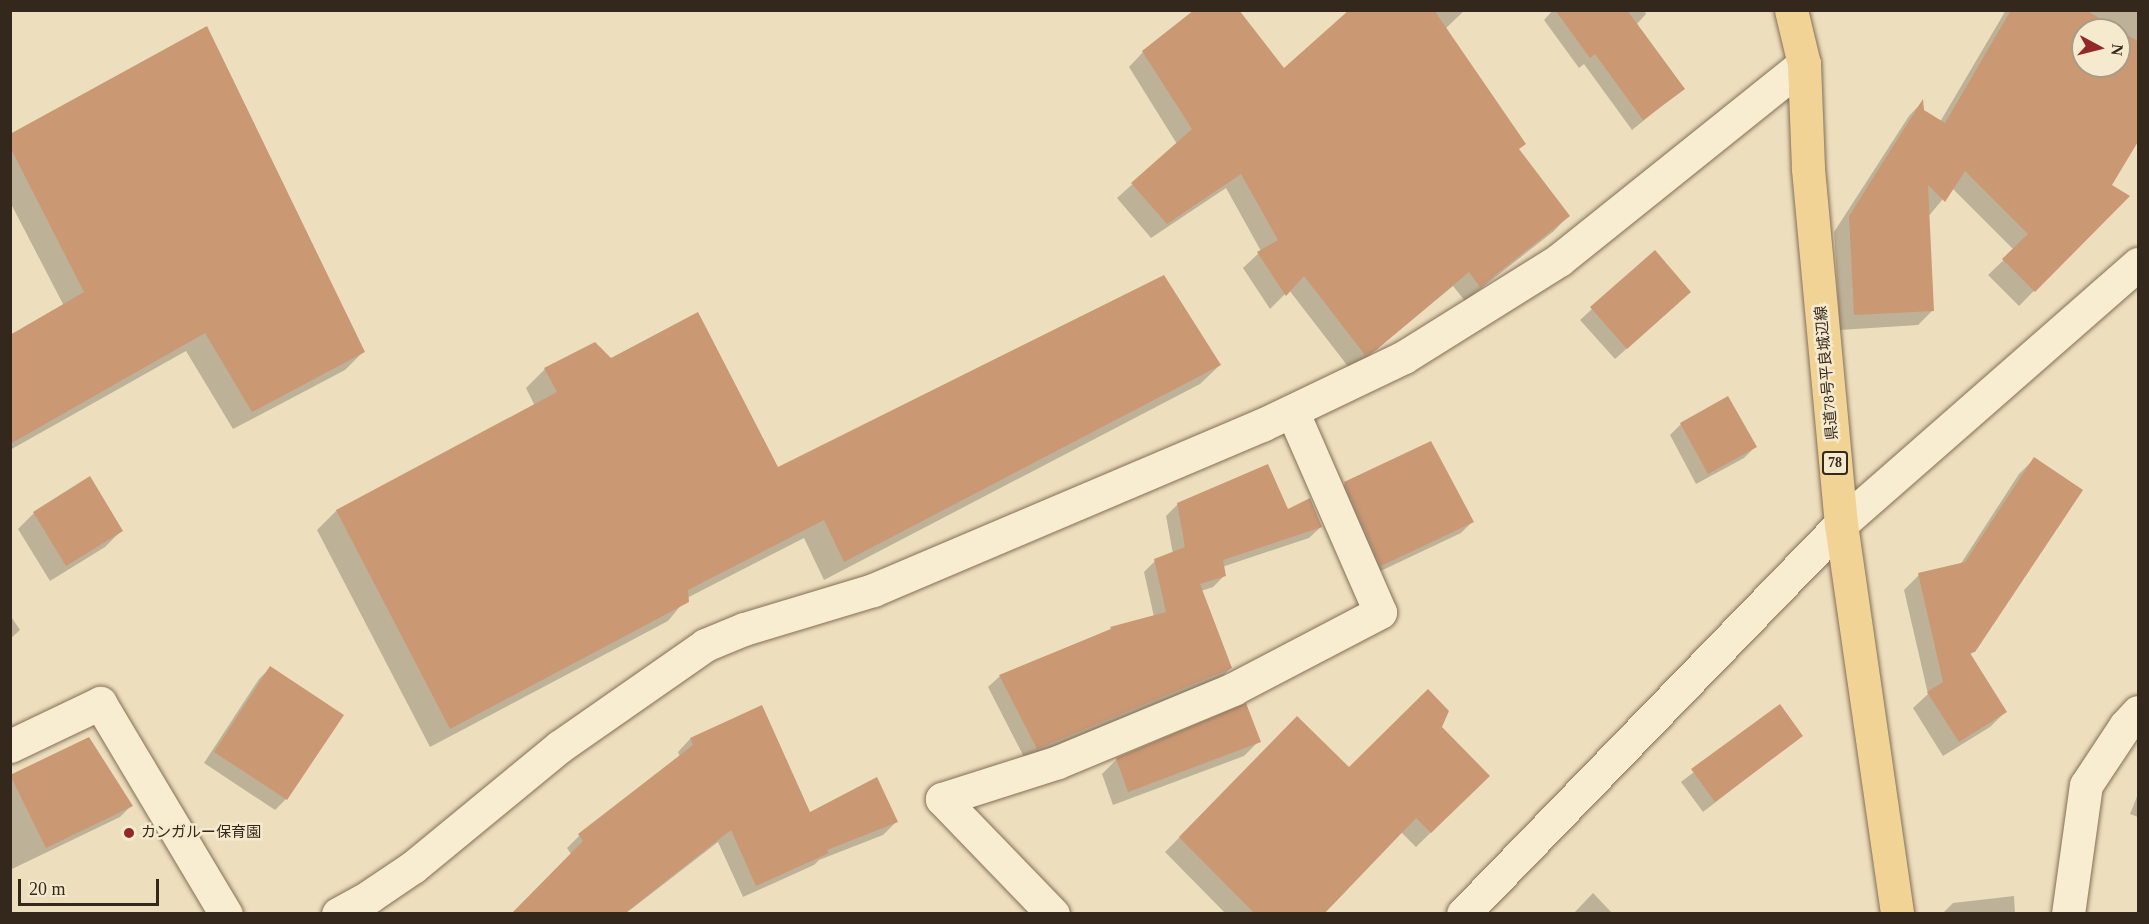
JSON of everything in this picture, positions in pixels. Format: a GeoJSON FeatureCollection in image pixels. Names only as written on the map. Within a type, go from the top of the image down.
{"type":"FeatureCollection","features":[{"type":"Feature","properties":{"kind":"main road","name":"県道78号平良城辺線"},"geometry":{"type":"LineString","coordinates":[[1791,10],[1804,64],[1808,169],[1841,524],[1897,914]]}},
{"type":"Feature","properties":{"kind":"street"},"geometry":{"type":"LineString","coordinates":[[338,914],[370,896],[412,867],[559,747],[705,645],[744,628],[873,590],[1292,411],[1404,357],[1559,260],[1804,64]]}},
{"type":"Feature","properties":{"kind":"street"},"geometry":{"type":"LineString","coordinates":[[1463,914],[1841,524],[2139,264]]}},
{"type":"Feature","properties":{"kind":"street"},"geometry":{"type":"LineString","coordinates":[[1053,914],[942,799],[1058,762],[1233,689],[1380,612],[1292,411]]}},
{"type":"Feature","properties":{"kind":"street"},"geometry":{"type":"LineString","coordinates":[[10,746],[100,703],[226,914]]}},
{"type":"Feature","properties":{"kind":"street"},"geometry":{"type":"LineString","coordinates":[[2074,910],[2086,785],[2125,726],[2139,712]]}},
{"type":"Feature","properties":{"kind":"building"},"geometry":{"type":"Polygon","coordinates":[[[1194,10],[1239,10],[1284,68],[1349,10],[1434,10],[1526,144],[1519,149],[1570,216],[1480,287],[1469,272],[1376,350],[1365,355],[1304,276],[1286,296],[1257,252],[1278,240],[1241,174],[1167,224],[1131,183],[1192,129],[1142,51],[1194,10]]]}},
{"type":"Feature","properties":{"kind":"building"},"geometry":{"type":"Polygon","coordinates":[[[1555,10],[1627,10],[1685,89],[1643,120],[1595,54],[1590,58],[1555,10]]]}},
{"type":"Feature","properties":{"kind":"building"},"geometry":{"type":"Polygon","coordinates":[[[2011,10],[2086,10],[2099,18],[2071,18],[2071,78],[2131,78],[2131,37],[2139,42],[2139,140],[2112,185],[2130,196],[2035,292],[2002,259],[2028,234],[1965,171],[1945,202],[1928,185],[1934,311],[1854,315],[1849,216],[1923,99],[1924,110],[1945,123],[2011,10]]]}},
{"type":"Feature","properties":{"kind":"building"},"geometry":{"type":"Polygon","coordinates":[[[207,26],[365,352],[252,412],[205,333],[10,444],[10,335],[84,292],[10,147],[10,134],[207,26]]]}},
{"type":"Feature","properties":{"kind":"building"},"geometry":{"type":"Polygon","coordinates":[[[1655,250],[1691,292],[1627,349],[1590,307],[1655,250]]]}},
{"type":"Feature","properties":{"kind":"building"},"geometry":{"type":"Polygon","coordinates":[[[1164,275],[1221,365],[844,562],[824,520],[688,590],[689,602],[450,729],[336,510],[557,392],[544,368],[595,342],[611,358],[698,312],[778,467],[1164,275]]]}},
{"type":"Feature","properties":{"kind":"building"},"geometry":{"type":"Polygon","coordinates":[[[1728,396],[1757,447],[1708,474],[1680,423],[1728,396]]]}},
{"type":"Feature","properties":{"kind":"building"},"geometry":{"type":"Polygon","coordinates":[[[1431,441],[1474,522],[1381,566],[1344,482],[1431,441]]]}},
{"type":"Feature","properties":{"kind":"building"},"geometry":{"type":"Polygon","coordinates":[[[2034,457],[2083,490],[1975,652],[1970,653],[2007,712],[1959,742],[1927,692],[1943,682],[1918,573],[1965,562],[2034,457]]]}},
{"type":"Feature","properties":{"kind":"building"},"geometry":{"type":"Polygon","coordinates":[[[1268,464],[1288,509],[1310,498],[1322,527],[1223,560],[1226,576],[1200,584],[1232,668],[1037,749],[999,675],[1111,629],[1110,627],[1166,612],[1154,559],[1185,547],[1177,503],[1268,464]]]}},
{"type":"Feature","properties":{"kind":"building"},"geometry":{"type":"Polygon","coordinates":[[[90,476],[123,531],[66,566],[33,512],[90,476]]]}},
{"type":"Feature","properties":{"kind":"building"},"geometry":{"type":"Polygon","coordinates":[[[270,666],[344,715],[287,800],[214,752],[270,666]]]}},
{"type":"Feature","properties":{"kind":"building"},"geometry":{"type":"Polygon","coordinates":[[[1428,689],[1449,711],[1442,727],[1490,776],[1431,833],[1416,818],[1324,914],[1255,914],[1179,837],[1297,716],[1349,767],[1428,689]]]}},
{"type":"Feature","properties":{"kind":"building"},"geometry":{"type":"Polygon","coordinates":[[[1246,703],[1261,742],[1128,792],[1116,758],[1246,703]]]}},
{"type":"Feature","properties":{"kind":"building"},"geometry":{"type":"Polygon","coordinates":[[[1780,704],[1803,736],[1715,802],[1691,769],[1780,704]]]}},
{"type":"Feature","properties":{"kind":"building"},"geometry":{"type":"Polygon","coordinates":[[[762,705],[810,812],[877,777],[898,822],[827,850],[829,853],[756,886],[731,830],[624,914],[511,914],[583,841],[578,834],[693,745],[690,738],[762,705]]]}},
{"type":"Feature","properties":{"kind":"building"},"geometry":{"type":"Polygon","coordinates":[[[89,737],[133,806],[46,848],[10,775],[89,737]]]}},
{"type":"Feature","properties":{"kind":"place","name":"カンガルー保育園"},"geometry":{"type":"Point","coordinates":[129,833]}}]}
